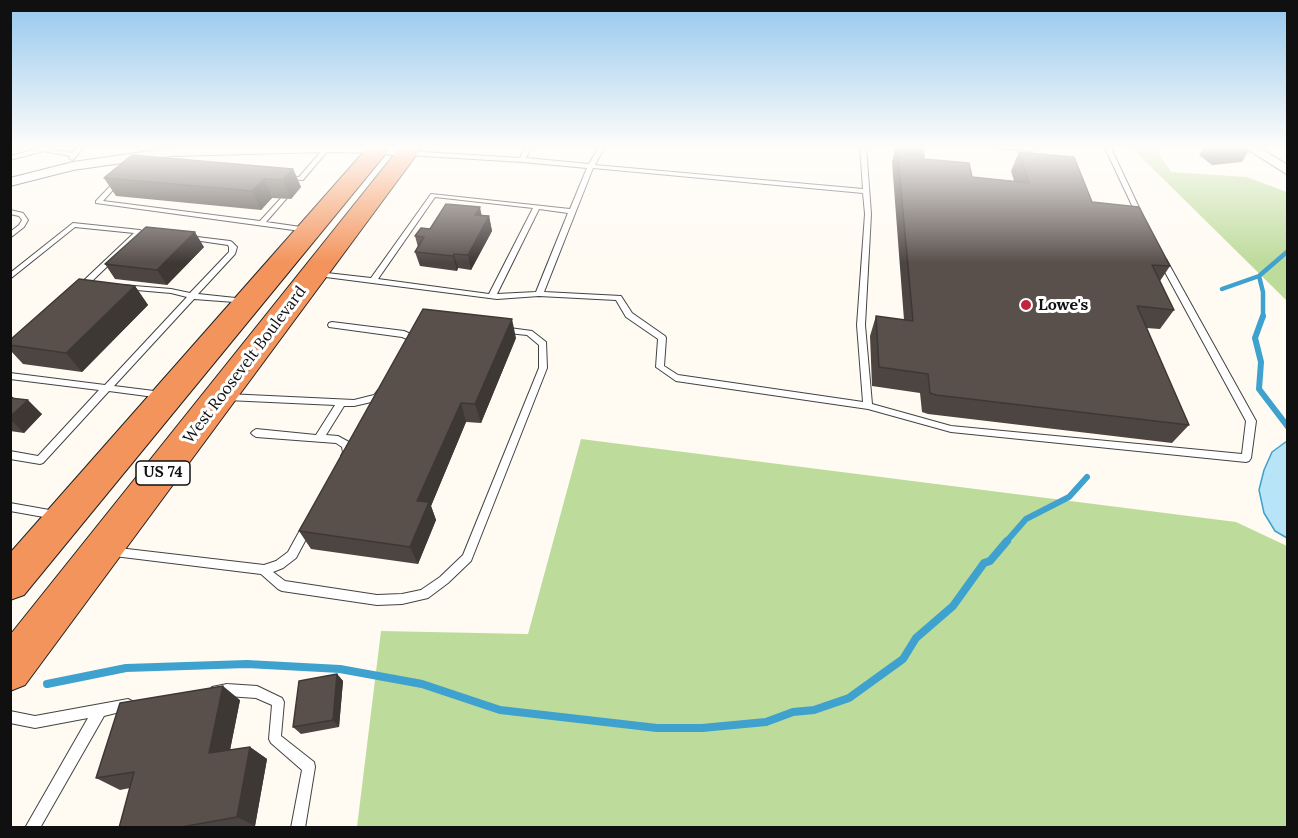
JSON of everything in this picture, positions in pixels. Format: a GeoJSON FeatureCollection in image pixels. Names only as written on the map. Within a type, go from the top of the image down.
{"type":"FeatureCollection","features":[{"type":"Feature","properties":{"kind":"highway","name":"West Roosevelt Boulevard"},"geometry":{"type":"LineString","coordinates":[[10,582],[310,230],[356,185]]}},
{"type":"Feature","properties":{"kind":"highway","name":"West Roosevelt Boulevard"},"geometry":{"type":"LineString","coordinates":[[17,661],[222,397],[314,274],[370,185]]}},
{"type":"Feature","properties":{"kind":"highway"},"geometry":{"type":"LineString","coordinates":[[17,661],[99,532],[183,415],[188,399],[170,396]]}},
{"type":"Feature","properties":{"kind":"lane"},"geometry":{"type":"LineString","coordinates":[[112,185],[98,202],[310,230]]}},
{"type":"Feature","properties":{"kind":"lane"},"geometry":{"type":"LineString","coordinates":[[539,294],[583,185]]}},
{"type":"Feature","properties":{"kind":"lane"},"geometry":{"type":"LineString","coordinates":[[798,185],[866,191]]}},
{"type":"Feature","properties":{"kind":"lane"},"geometry":{"type":"LineString","coordinates":[[866,185],[868,222],[861,325],[868,406]]}},
{"type":"Feature","properties":{"kind":"lane"},"geometry":{"type":"LineString","coordinates":[[1125,185],[1144,226]]}},
{"type":"Feature","properties":{"kind":"lane"},"geometry":{"type":"LineString","coordinates":[[373,281],[433,195],[572,211]]}},
{"type":"Feature","properties":{"kind":"lane"},"geometry":{"type":"LineString","coordinates":[[261,224],[284,198]]}},
{"type":"Feature","properties":{"kind":"lane"},"geometry":{"type":"LineString","coordinates":[[492,296],[537,207]]}},
{"type":"Feature","properties":{"kind":"lane"},"geometry":{"type":"LineString","coordinates":[[10,212],[21,214],[25,220],[10,237]]}},
{"type":"Feature","properties":{"kind":"lane"},"geometry":{"type":"LineString","coordinates":[[10,277],[73,225],[151,233]]}},
{"type":"Feature","properties":{"kind":"lane"},"geometry":{"type":"LineString","coordinates":[[77,291],[140,232]]}},
{"type":"Feature","properties":{"kind":"lane"},"geometry":{"type":"LineString","coordinates":[[10,454],[40,460],[232,252],[233,247],[230,243],[185,237]]}},
{"type":"Feature","properties":{"kind":"lane"},"geometry":{"type":"LineString","coordinates":[[314,274],[492,296],[539,294],[618,298],[629,315],[662,338],[660,367],[676,378],[868,406],[951,429],[1246,458],[1251,421],[1161,256]]}},
{"type":"Feature","properties":{"kind":"lane"},"geometry":{"type":"LineString","coordinates":[[84,284],[95,285]]}},
{"type":"Feature","properties":{"kind":"lane"},"geometry":{"type":"LineString","coordinates":[[117,287],[171,291],[192,296],[250,302]]}},
{"type":"Feature","properties":{"kind":"lane"},"geometry":{"type":"LineString","coordinates":[[332,325],[404,334],[410,337],[412,342],[407,351]]}},
{"type":"Feature","properties":{"kind":"lane"},"geometry":{"type":"LineString","coordinates":[[410,337],[420,326]]}},
{"type":"Feature","properties":{"kind":"lane"},"geometry":{"type":"LineString","coordinates":[[264,570],[282,585],[377,600],[402,599],[424,594],[444,580],[467,558],[543,368],[543,344],[529,333],[486,328]]}},
{"type":"Feature","properties":{"kind":"lane"},"geometry":{"type":"LineString","coordinates":[[10,376],[105,390],[170,396]]}},
{"type":"Feature","properties":{"kind":"lane"},"geometry":{"type":"LineString","coordinates":[[222,397],[367,402],[377,398],[384,388]]}},
{"type":"Feature","properties":{"kind":"lane"},"geometry":{"type":"LineString","coordinates":[[319,438],[342,402]]}},
{"type":"Feature","properties":{"kind":"lane"},"geometry":{"type":"LineString","coordinates":[[256,433],[338,440],[346,445],[348,452],[342,463]]}},
{"type":"Feature","properties":{"kind":"lane"},"geometry":{"type":"LineString","coordinates":[[10,507],[66,517]]}},
{"type":"Feature","properties":{"kind":"lane"},"geometry":{"type":"LineString","coordinates":[[102,551],[264,570],[279,565],[292,555],[314,514]]}},
{"type":"Feature","properties":{"kind":"lane"},"geometry":{"type":"LineString","coordinates":[[206,693],[227,690],[257,692],[278,702],[276,739],[309,767],[298,828]]}},
{"type":"Feature","properties":{"kind":"lane"},"geometry":{"type":"LineString","coordinates":[[10,717],[35,722],[142,702]]}},
{"type":"Feature","properties":{"kind":"lane"},"geometry":{"type":"LineString","coordinates":[[32,828],[100,710]]}},
{"type":"Feature","properties":{"kind":"green space"},"geometry":{"type":"Polygon","coordinates":[[[1170,185],[1269,185],[1287,192],[1287,301],[1170,185]]]}},
{"type":"Feature","properties":{"kind":"green space"},"geometry":{"type":"Polygon","coordinates":[[[581,439],[1236,522],[1287,546],[1287,827],[357,827],[381,631],[528,634],[581,439]]]}},
{"type":"Feature","properties":{"kind":"water"},"geometry":{"type":"Polygon","coordinates":[[[1287,441],[1287,538],[1275,531],[1264,513],[1259,490],[1272,452],[1287,441]]]}},
{"type":"Feature","properties":{"kind":"building"},"geometry":{"type":"Polygon","coordinates":[[[185,185],[258,185],[252,191],[185,185]]]}},
{"type":"Feature","properties":{"kind":"building","name":"Lowe's"},"geometry":{"type":"Polygon","coordinates":[[[901,185],[1085,185],[1092,202],[1139,207],[1170,266],[1152,265],[1174,310],[1137,306],[1189,425],[930,393],[928,374],[879,367],[876,316],[913,321],[901,185]]]}},
{"type":"Feature","properties":{"kind":"building"},"geometry":{"type":"Polygon","coordinates":[[[446,204],[480,207],[475,215],[489,216],[468,255],[454,254],[453,256],[415,252],[424,237],[415,236],[421,228],[430,229],[446,204]]]}},
{"type":"Feature","properties":{"kind":"building"},"geometry":{"type":"Polygon","coordinates":[[[146,227],[195,232],[157,270],[105,264],[146,227]]]}},
{"type":"Feature","properties":{"kind":"building"},"geometry":{"type":"Polygon","coordinates":[[[79,279],[135,286],[66,353],[10,345],[10,340],[79,279]]]}},
{"type":"Feature","properties":{"kind":"building"},"geometry":{"type":"Polygon","coordinates":[[[423,309],[512,319],[475,404],[461,403],[417,501],[429,502],[410,547],[299,531],[423,309]]]}},
{"type":"Feature","properties":{"kind":"building"},"geometry":{"type":"Polygon","coordinates":[[[10,398],[28,400],[10,417],[10,398]]]}},
{"type":"Feature","properties":{"kind":"building"},"geometry":{"type":"Polygon","coordinates":[[[337,674],[333,720],[293,727],[299,681],[337,674]]]}},
{"type":"Feature","properties":{"kind":"building"},"geometry":{"type":"Polygon","coordinates":[[[223,686],[209,753],[250,747],[237,817],[176,828],[119,828],[134,772],[96,778],[120,703],[223,686]]]}},
{"type":"Feature","properties":{"kind":"waterway"},"geometry":{"type":"LineString","coordinates":[[1259,276],[1288,251]]}},
{"type":"Feature","properties":{"kind":"waterway"},"geometry":{"type":"LineString","coordinates":[[1222,289],[1259,276]]}},
{"type":"Feature","properties":{"kind":"waterway"},"geometry":{"type":"LineString","coordinates":[[1259,276],[1263,292],[1263,316]]}},
{"type":"Feature","properties":{"kind":"waterway"},"geometry":{"type":"LineString","coordinates":[[1263,316],[1255,338],[1261,362],[1259,389],[1288,427]]}},
{"type":"Feature","properties":{"kind":"waterway"},"geometry":{"type":"LineString","coordinates":[[1005,543],[1026,519],[1069,497],[1087,477]]}},
{"type":"Feature","properties":{"kind":"waterway"},"geometry":{"type":"LineString","coordinates":[[47,684],[126,668],[247,664],[340,669],[422,684],[500,710],[657,728],[702,728],[766,722],[793,712],[814,710],[849,698],[903,659],[916,638],[953,606],[984,563],[990,561],[1007,541]]}},
{"type":"Feature","properties":{"kind":"place","name":"Lowe's"},"geometry":{"type":"Point","coordinates":[1026,305]}}]}
